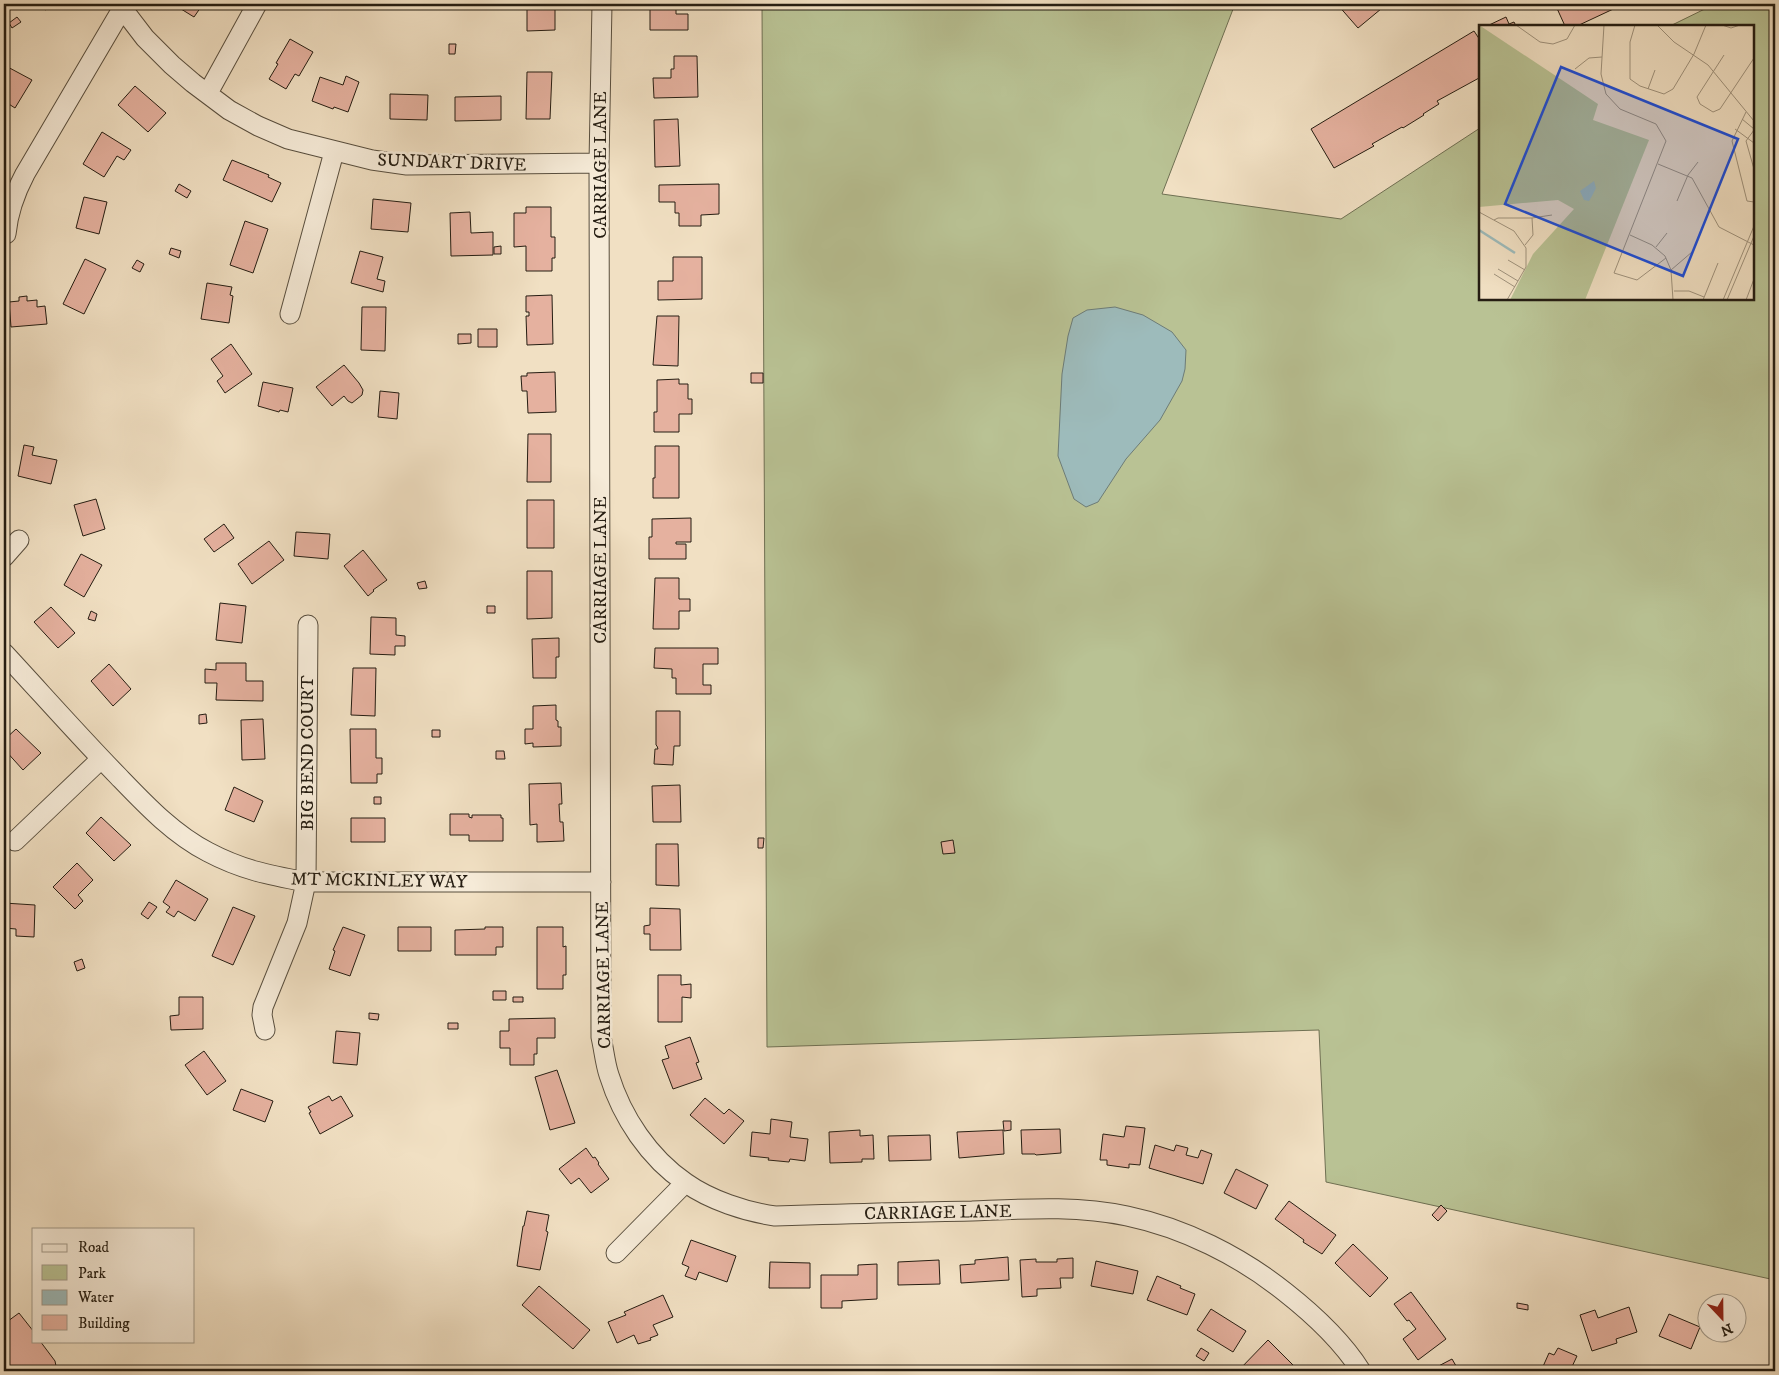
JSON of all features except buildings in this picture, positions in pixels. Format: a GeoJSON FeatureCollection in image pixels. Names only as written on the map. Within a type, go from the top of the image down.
{"type":"FeatureCollection","features":[{"type":"Feature","properties":{"kind":"street"},"geometry":{"type":"LineString","coordinates":[[208,93],[257,4]]}},
{"type":"Feature","properties":{"kind":"street","name":"CARRIAGE LANE"},"geometry":{"type":"LineString","coordinates":[[602,4],[598,163],[601,1037],[608,1074],[631,1126],[657,1158],[685,1183],[736,1207],[757,1213],[776,1216],[1078,1209],[1126,1216],[1176,1230],[1219,1249],[1265,1276],[1330,1331],[1361,1371]]}},
{"type":"Feature","properties":{"kind":"street"},"geometry":{"type":"LineString","coordinates":[[6,234],[7,223],[16,192],[25,174],[120,7]]}},
{"type":"Feature","properties":{"kind":"street","name":"SUNDART DRIVE"},"geometry":{"type":"LineString","coordinates":[[120,7],[145,38],[172,65],[228,110],[288,139],[372,160],[407,164],[598,163]]}},
{"type":"Feature","properties":{"kind":"street"},"geometry":{"type":"LineString","coordinates":[[290,314],[334,152]]}},
{"type":"Feature","properties":{"kind":"street"},"geometry":{"type":"LineString","coordinates":[[4,557],[19,540]]}},
{"type":"Feature","properties":{"kind":"street","name":"BIG BEND COURT"},"geometry":{"type":"LineString","coordinates":[[265,1030],[262,1015],[263,1006],[297,923],[306,882],[308,624]]}},
{"type":"Feature","properties":{"kind":"street","name":"MT MCKINLEY WAY"},"geometry":{"type":"LineString","coordinates":[[4,653],[146,805],[174,830],[207,851],[236,865],[263,874],[306,882],[601,882]]}},
{"type":"Feature","properties":{"kind":"street"},"geometry":{"type":"LineString","coordinates":[[15,841],[101,759]]}},
{"type":"Feature","properties":{"kind":"street"},"geometry":{"type":"LineString","coordinates":[[616,1253],[685,1183]]}},
{"type":"Feature","properties":{"kind":"green space"},"geometry":{"type":"Polygon","coordinates":[[[762,4],[1235,4],[1162,194],[1341,219],[1479,129],[1479,300],[1754,300],[1754,25],[1672,25],[1715,4],[1775,4],[1775,1280],[1326,1182],[1319,1030],[767,1047],[762,4]]]}},
{"type":"Feature","properties":{"kind":"water"},"geometry":{"type":"Polygon","coordinates":[[[1115,307],[1143,315],[1172,332],[1186,350],[1185,369],[1182,381],[1160,420],[1126,459],[1098,502],[1086,507],[1074,499],[1058,456],[1062,374],[1073,318],[1087,310],[1115,307]]]}}]}
